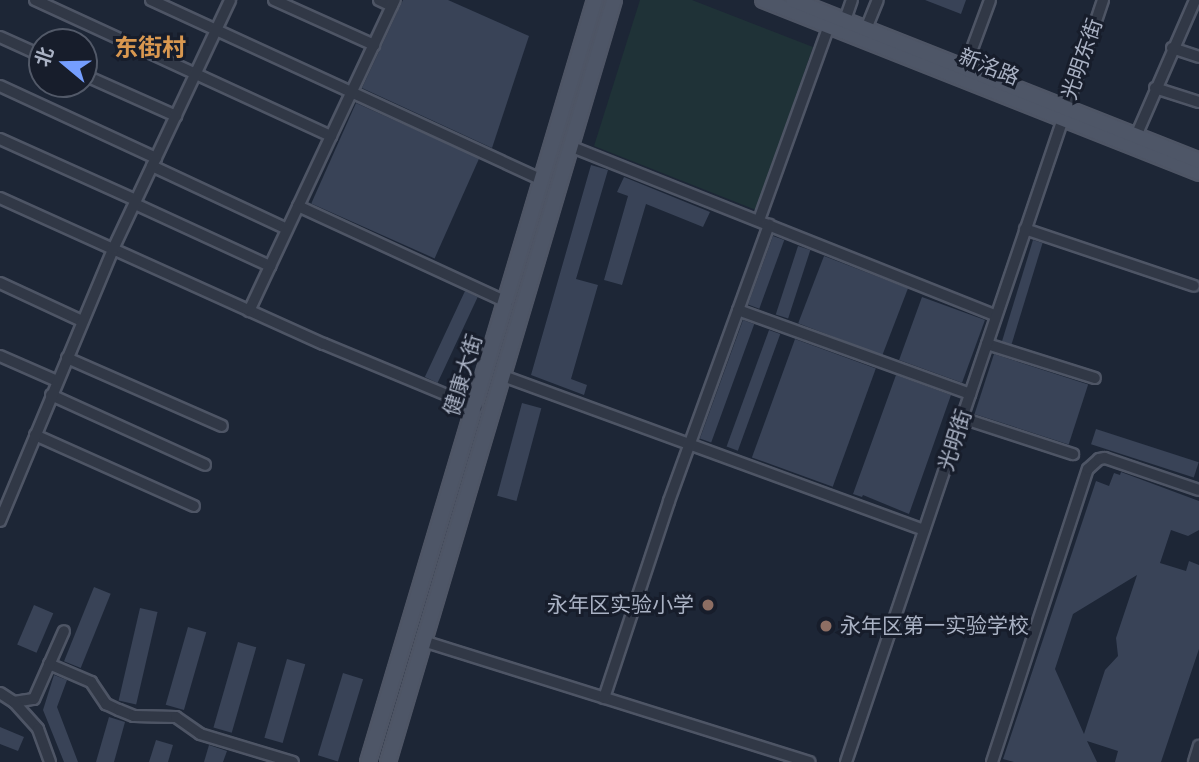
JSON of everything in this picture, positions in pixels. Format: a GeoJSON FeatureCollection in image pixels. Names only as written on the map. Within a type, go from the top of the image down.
{"type":"FeatureCollection","features":[{"type":"Feature","properties":{"kind":"main road","name":"健康大街"},"geometry":{"type":"LineString","coordinates":[[368,762],[595,0]]}},
{"type":"Feature","properties":{"kind":"main road","name":"健康大街"},"geometry":{"type":"LineString","coordinates":[[388,762],[614,0]]}},
{"type":"Feature","properties":{"kind":"main road","name":"新洺路"},"geometry":{"type":"LineString","coordinates":[[763,0],[1199,161]]}},
{"type":"Feature","properties":{"kind":"main road","name":"新洺路"},"geometry":{"type":"LineString","coordinates":[[793,0],[965,68],[1199,173]]}},
{"type":"Feature","properties":{"kind":"street"},"geometry":{"type":"LineString","coordinates":[[35,0],[331,136]]}},
{"type":"Feature","properties":{"kind":"street"},"geometry":{"type":"LineString","coordinates":[[151,0],[543,180]]}},
{"type":"Feature","properties":{"kind":"street"},"geometry":{"type":"LineString","coordinates":[[0,522],[113,249],[230,0]]}},
{"type":"Feature","properties":{"kind":"street"},"geometry":{"type":"LineString","coordinates":[[274,0],[374,45]]}},
{"type":"Feature","properties":{"kind":"street"},"geometry":{"type":"LineString","coordinates":[[249,310],[394,3],[379,0]]}},
{"type":"Feature","properties":{"kind":"street"},"geometry":{"type":"LineString","coordinates":[[845,20],[852,0]]}},
{"type":"Feature","properties":{"kind":"street"},"geometry":{"type":"LineString","coordinates":[[866,29],[878,0]]}},
{"type":"Feature","properties":{"kind":"street"},"geometry":{"type":"LineString","coordinates":[[965,68],[990,0]]}},
{"type":"Feature","properties":{"kind":"street","name":"光明东街"},"geometry":{"type":"LineString","coordinates":[[1064,113],[1103,0]]}},
{"type":"Feature","properties":{"kind":"street"},"geometry":{"type":"LineString","coordinates":[[1136,136],[1172,48],[1194,8]]}},
{"type":"Feature","properties":{"kind":"street"},"geometry":{"type":"LineString","coordinates":[[604,698],[738,310],[829,26]]}},
{"type":"Feature","properties":{"kind":"street"},"geometry":{"type":"LineString","coordinates":[[0,37],[28,50]]}},
{"type":"Feature","properties":{"kind":"street"},"geometry":{"type":"LineString","coordinates":[[1172,48],[1199,57]]}},
{"type":"Feature","properties":{"kind":"street"},"geometry":{"type":"LineString","coordinates":[[98,81],[176,116]]}},
{"type":"Feature","properties":{"kind":"street"},"geometry":{"type":"LineString","coordinates":[[0,86],[287,229]]}},
{"type":"Feature","properties":{"kind":"street"},"geometry":{"type":"LineString","coordinates":[[1156,88],[1199,102]]}},
{"type":"Feature","properties":{"kind":"street","name":"光明街"},"geometry":{"type":"LineString","coordinates":[[846,762],[1064,113]]}},
{"type":"Feature","properties":{"kind":"street"},"geometry":{"type":"LineString","coordinates":[[0,139],[270,267]]}},
{"type":"Feature","properties":{"kind":"street"},"geometry":{"type":"LineString","coordinates":[[572,147],[996,316]]}},
{"type":"Feature","properties":{"kind":"street"},"geometry":{"type":"LineString","coordinates":[[0,198],[249,310],[475,407]]}},
{"type":"Feature","properties":{"kind":"street"},"geometry":{"type":"LineString","coordinates":[[298,206],[507,302]]}},
{"type":"Feature","properties":{"kind":"street"},"geometry":{"type":"LineString","coordinates":[[1025,229],[1194,286]]}},
{"type":"Feature","properties":{"kind":"street"},"geometry":{"type":"LineString","coordinates":[[0,284],[82,321]]}},
{"type":"Feature","properties":{"kind":"street"},"geometry":{"type":"LineString","coordinates":[[738,310],[970,394]]}},
{"type":"Feature","properties":{"kind":"street"},"geometry":{"type":"LineString","coordinates":[[987,344],[1095,378]]}},
{"type":"Feature","properties":{"kind":"street"},"geometry":{"type":"LineString","coordinates":[[0,356],[57,381]]}},
{"type":"Feature","properties":{"kind":"street"},"geometry":{"type":"LineString","coordinates":[[66,358],[222,426]]}},
{"type":"Feature","properties":{"kind":"street"},"geometry":{"type":"LineString","coordinates":[[503,376],[924,530]]}},
{"type":"Feature","properties":{"kind":"street"},"geometry":{"type":"LineString","coordinates":[[51,395],[205,465]]}},
{"type":"Feature","properties":{"kind":"street"},"geometry":{"type":"LineString","coordinates":[[962,418],[1073,454]]}},
{"type":"Feature","properties":{"kind":"street"},"geometry":{"type":"LineString","coordinates":[[35,435],[194,506]]}},
{"type":"Feature","properties":{"kind":"street"},"geometry":{"type":"LineString","coordinates":[[992,762],[1088,469],[1099,459],[1105,458],[1199,490]]}},
{"type":"Feature","properties":{"kind":"street"},"geometry":{"type":"LineString","coordinates":[[14,702],[34,699],[64,631]]}},
{"type":"Feature","properties":{"kind":"street"},"geometry":{"type":"LineString","coordinates":[[424,641],[810,762]]}},
{"type":"Feature","properties":{"kind":"street"},"geometry":{"type":"LineString","coordinates":[[49,664],[91,682],[106,704],[127,713],[176,718],[200,734],[293,762]]}},
{"type":"Feature","properties":{"kind":"street"},"geometry":{"type":"LineString","coordinates":[[0,693],[14,702],[38,729],[50,762]]}},
{"type":"Feature","properties":{"kind":"street"},"geometry":{"type":"LineString","coordinates":[[1194,762],[1199,746]]}},
{"type":"Feature","properties":{"kind":"green space"},"geometry":{"type":"Polygon","coordinates":[[[640,0],[692,0],[813,47],[756,210],[594,146],[640,0]]]}},
{"type":"Feature","properties":{"kind":"building"},"geometry":{"type":"Polygon","coordinates":[[[403,0],[448,0],[529,36],[492,148],[362,88],[403,0]]]}},
{"type":"Feature","properties":{"kind":"building"},"geometry":{"type":"Polygon","coordinates":[[[925,0],[966,0],[961,14],[925,0]]]}},
{"type":"Feature","properties":{"kind":"building"},"geometry":{"type":"Polygon","coordinates":[[[356,103],[479,158],[435,258],[311,203],[356,103]]]}},
{"type":"Feature","properties":{"kind":"building"},"geometry":{"type":"Polygon","coordinates":[[[591,165],[608,170],[576,279],[598,285],[571,379],[587,385],[584,395],[531,375],[591,165]]]}},
{"type":"Feature","properties":{"kind":"building"},"geometry":{"type":"Polygon","coordinates":[[[624,177],[710,212],[703,227],[646,204],[622,285],[604,280],[628,196],[617,192],[624,177]]]}},
{"type":"Feature","properties":{"kind":"building"},"geometry":{"type":"Polygon","coordinates":[[[773,236],[784,240],[759,309],[748,305],[773,236]]]}},
{"type":"Feature","properties":{"kind":"building"},"geometry":{"type":"Polygon","coordinates":[[[1033,240],[1043,243],[1012,344],[1002,341],[1033,240]]]}},
{"type":"Feature","properties":{"kind":"building"},"geometry":{"type":"Polygon","coordinates":[[[798,246],[810,250],[788,318],[776,314],[798,246]]]}},
{"type":"Feature","properties":{"kind":"building"},"geometry":{"type":"Polygon","coordinates":[[[824,256],[908,288],[882,355],[798,323],[824,256]]]}},
{"type":"Feature","properties":{"kind":"building"},"geometry":{"type":"Polygon","coordinates":[[[465,291],[478,297],[438,383],[425,377],[465,291]]]}},
{"type":"Feature","properties":{"kind":"building"},"geometry":{"type":"Polygon","coordinates":[[[922,297],[985,320],[962,383],[899,360],[922,297]]]}},
{"type":"Feature","properties":{"kind":"building"},"geometry":{"type":"Polygon","coordinates":[[[743,320],[754,324],[711,443],[700,438],[743,320]]]}},
{"type":"Feature","properties":{"kind":"building"},"geometry":{"type":"Polygon","coordinates":[[[769,330],[780,334],[738,451],[727,447],[769,330]]]}},
{"type":"Feature","properties":{"kind":"building"},"geometry":{"type":"Polygon","coordinates":[[[795,339],[876,368],[833,487],[752,457],[795,339]]]}},
{"type":"Feature","properties":{"kind":"building"},"geometry":{"type":"Polygon","coordinates":[[[994,354],[1088,385],[1069,445],[975,414],[994,354]]]}},
{"type":"Feature","properties":{"kind":"building"},"geometry":{"type":"Polygon","coordinates":[[[896,375],[951,395],[909,514],[863,495],[853,494],[896,375]]]}},
{"type":"Feature","properties":{"kind":"building"},"geometry":{"type":"Polygon","coordinates":[[[522,403],[541,408],[516,501],[497,496],[522,403]]]}},
{"type":"Feature","properties":{"kind":"building"},"geometry":{"type":"Polygon","coordinates":[[[1096,429],[1199,462],[1194,478],[1091,444],[1096,429]]]}},
{"type":"Feature","properties":{"kind":"building"},"geometry":{"type":"Polygon","coordinates":[[[1121,472],[1199,501],[1199,530],[1188,536],[1171,530],[1160,563],[1186,571],[1189,561],[1199,565],[1199,649],[1161,762],[1115,762],[1118,751],[1087,741],[1097,762],[1014,762],[1003,759],[1096,481],[1109,486],[1114,473],[1120,475],[1121,472]],[[1137,575],[1073,614],[1055,669],[1084,734],[1105,670],[1118,656],[1116,638],[1137,575]]]}},
{"type":"Feature","properties":{"kind":"building"},"geometry":{"type":"Polygon","coordinates":[[[94,587],[111,594],[81,668],[64,661],[94,587]]]}},
{"type":"Feature","properties":{"kind":"building"},"geometry":{"type":"Polygon","coordinates":[[[34,605],[53,613],[37,653],[17,645],[34,605]]]}},
{"type":"Feature","properties":{"kind":"building"},"geometry":{"type":"Polygon","coordinates":[[[140,608],[158,612],[136,705],[119,701],[140,608]]]}},
{"type":"Feature","properties":{"kind":"building"},"geometry":{"type":"Polygon","coordinates":[[[188,627],[206,632],[184,710],[166,705],[188,627]]]}},
{"type":"Feature","properties":{"kind":"building"},"geometry":{"type":"Polygon","coordinates":[[[238,642],[256,647],[232,733],[213,728],[238,642]]]}},
{"type":"Feature","properties":{"kind":"building"},"geometry":{"type":"Polygon","coordinates":[[[287,659],[305,664],[283,743],[264,738],[287,659]]]}},
{"type":"Feature","properties":{"kind":"building"},"geometry":{"type":"Polygon","coordinates":[[[343,673],[363,679],[338,761],[318,755],[343,673]]]}},
{"type":"Feature","properties":{"kind":"building"},"geometry":{"type":"Polygon","coordinates":[[[54,675],[67,680],[57,707],[78,762],[64,762],[43,710],[54,675]]]}},
{"type":"Feature","properties":{"kind":"building"},"geometry":{"type":"Polygon","coordinates":[[[109,717],[125,722],[114,762],[96,762],[109,717]]]}},
{"type":"Feature","properties":{"kind":"building"},"geometry":{"type":"Polygon","coordinates":[[[0,727],[24,737],[18,751],[0,744],[0,727]]]}},
{"type":"Feature","properties":{"kind":"building"},"geometry":{"type":"Polygon","coordinates":[[[156,740],[173,745],[168,762],[149,762],[156,740]]]}},
{"type":"Feature","properties":{"kind":"building"},"geometry":{"type":"Polygon","coordinates":[[[209,745],[227,751],[223,762],[204,762],[209,745]]]}},
{"type":"Feature","properties":{"kind":"place","name":"永年区实验小学"},"geometry":{"type":"Point","coordinates":[708,605]}},
{"type":"Feature","properties":{"kind":"place","name":"永年区第一实验学校"},"geometry":{"type":"Point","coordinates":[826,626]}},
{"type":"Feature","properties":{"kind":"district","name":"东街村"},"geometry":{"type":"Point","coordinates":[150,49]}}]}
